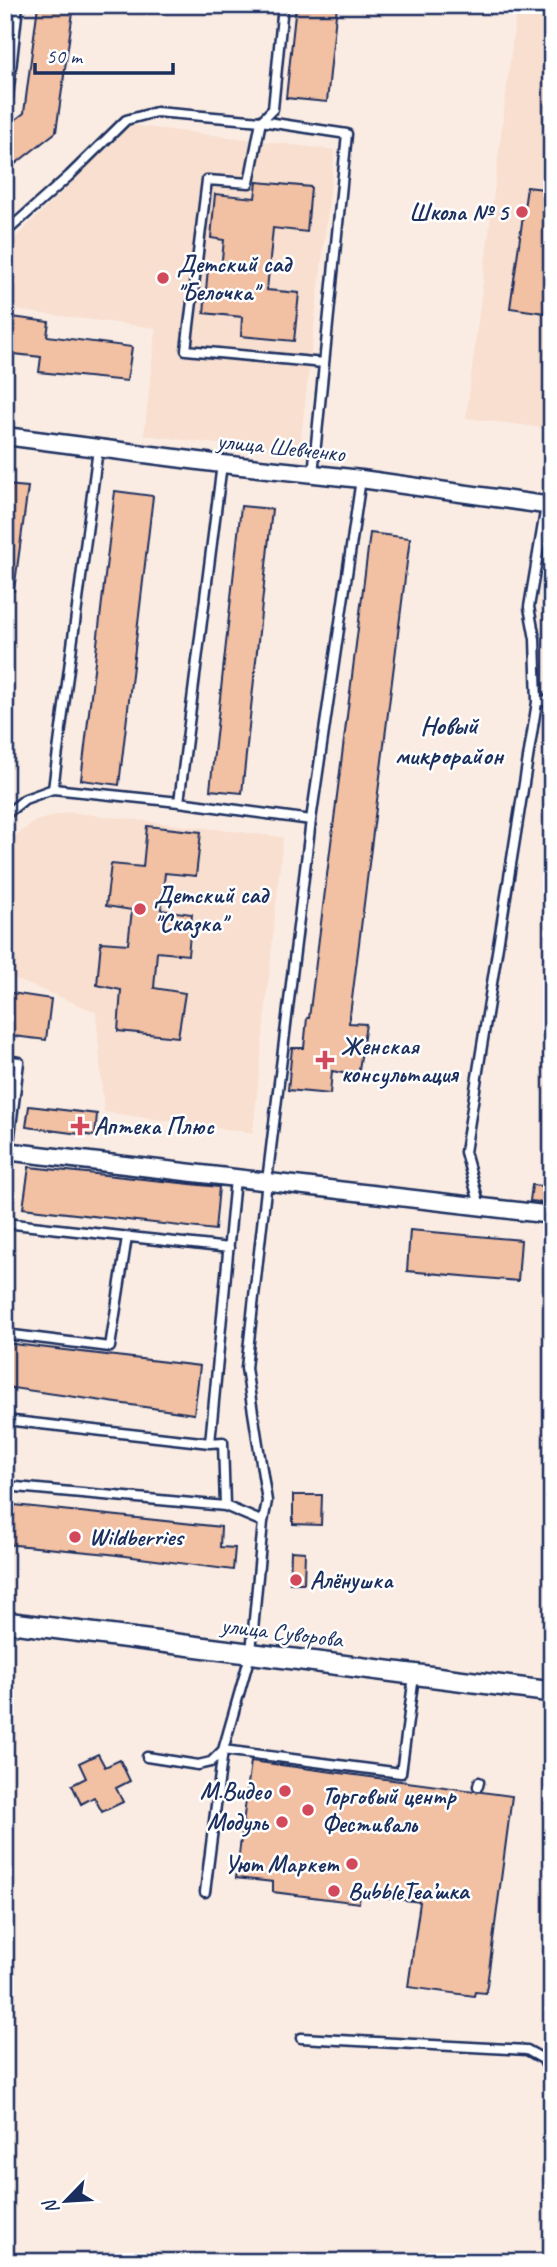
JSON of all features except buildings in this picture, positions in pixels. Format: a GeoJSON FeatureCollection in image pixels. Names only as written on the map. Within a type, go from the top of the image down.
{"type":"FeatureCollection","features":[{"type":"Feature","properties":{"kind":"street","name":"улица Шевченко"},"geometry":{"type":"LineString","coordinates":[[5,436],[361,479],[549,506]]}},
{"type":"Feature","properties":{"kind":"street"},"geometry":{"type":"LineString","coordinates":[[7,1151],[552,1215]]}},
{"type":"Feature","properties":{"kind":"street","name":"улица Суворова"},"geometry":{"type":"LineString","coordinates":[[5,1622],[552,1692]]}},
{"type":"Feature","properties":{"kind":"lane"},"geometry":{"type":"LineString","coordinates":[[5,99],[8,97],[18,5]]}},
{"type":"Feature","properties":{"kind":"lane"},"geometry":{"type":"LineString","coordinates":[[283,5],[273,109],[261,121],[249,183],[206,180],[186,350],[324,363]]}},
{"type":"Feature","properties":{"kind":"lane"},"geometry":{"type":"LineString","coordinates":[[5,233],[69,176],[125,120],[156,112],[261,121],[346,134],[313,474]]}},
{"type":"Feature","properties":{"kind":"lane"},"geometry":{"type":"LineString","coordinates":[[53,789],[98,449]]}},
{"type":"Feature","properties":{"kind":"lane"},"geometry":{"type":"LineString","coordinates":[[179,802],[222,464]]}},
{"type":"Feature","properties":{"kind":"lane"},"geometry":{"type":"LineString","coordinates":[[205,1892],[223,1751],[251,1652],[262,1522],[267,1501],[246,1368],[311,820],[361,479]]}},
{"type":"Feature","properties":{"kind":"lane"},"geometry":{"type":"LineString","coordinates":[[480,1206],[465,1152],[537,702],[535,639],[529,607],[549,506]]}},
{"type":"Feature","properties":{"kind":"lane"},"geometry":{"type":"LineString","coordinates":[[537,702],[552,699]]}},
{"type":"Feature","properties":{"kind":"lane"},"geometry":{"type":"LineString","coordinates":[[5,815],[25,799],[53,789],[179,802],[311,820]]}},
{"type":"Feature","properties":{"kind":"lane"},"geometry":{"type":"LineString","coordinates":[[5,1060],[19,1062],[7,1151]]}},
{"type":"Feature","properties":{"kind":"lane"},"geometry":{"type":"LineString","coordinates":[[210,1443],[235,1179]]}},
{"type":"Feature","properties":{"kind":"lane"},"geometry":{"type":"LineString","coordinates":[[5,1223],[229,1248]]}},
{"type":"Feature","properties":{"kind":"lane"},"geometry":{"type":"LineString","coordinates":[[5,1334],[110,1347],[127,1237]]}},
{"type":"Feature","properties":{"kind":"lane"},"geometry":{"type":"LineString","coordinates":[[5,1420],[210,1443],[223,1442],[225,1506]]}},
{"type":"Feature","properties":{"kind":"lane"},"geometry":{"type":"LineString","coordinates":[[5,1486],[225,1506],[262,1522]]}},
{"type":"Feature","properties":{"kind":"lane"},"geometry":{"type":"LineString","coordinates":[[147,1757],[198,1765],[211,1762],[223,1751],[401,1773],[414,1673]]}},
{"type":"Feature","properties":{"kind":"lane"},"geometry":{"type":"LineString","coordinates":[[301,2038],[527,2050],[543,2059],[552,2077]]}},
{"type":"Feature","properties":{"kind":"shaded area","name":"Школа № 5"},"geometry":{"type":"Polygon","coordinates":[[[517,5],[552,5],[552,429],[466,418],[517,5]]]}},
{"type":"Feature","properties":{"kind":"shaded area","name":"Детский сад \"Белочка\""},"geometry":{"type":"Polygon","coordinates":[[[130,125],[335,150],[299,454],[144,435],[156,328],[5,309],[5,248],[130,125]]]}},
{"type":"Feature","properties":{"kind":"shaded area","name":"Детский сад \"Сказка\""},"geometry":{"type":"Polygon","coordinates":[[[68,812],[283,837],[253,1133],[104,1112],[96,1012],[5,975],[5,843],[36,821],[68,812]]]}},
{"type":"Feature","properties":{"kind":"place","name":"Школа № 5"},"geometry":{"type":"Point","coordinates":[522,212]}},
{"type":"Feature","properties":{"kind":"place","name":"Детский сад \"Белочка\""},"geometry":{"type":"Point","coordinates":[163,278]}},
{"type":"Feature","properties":{"kind":"place","name":"Детский сад \"Сказка\""},"geometry":{"type":"Point","coordinates":[140,909]}},
{"type":"Feature","properties":{"kind":"place","name":"Женская консультация"},"geometry":{"type":"Point","coordinates":[325,1060]}},
{"type":"Feature","properties":{"kind":"place","name":"Аптека Плюс"},"geometry":{"type":"Point","coordinates":[80,1126]}},
{"type":"Feature","properties":{"kind":"place","name":"Wildberries"},"geometry":{"type":"Point","coordinates":[75,1537]}},
{"type":"Feature","properties":{"kind":"place","name":"Алёнушка"},"geometry":{"type":"Point","coordinates":[296,1580]}},
{"type":"Feature","properties":{"kind":"place","name":"М.Видео"},"geometry":{"type":"Point","coordinates":[285,1791]}},
{"type":"Feature","properties":{"kind":"place","name":"Торговый центр Фестиваль"},"geometry":{"type":"Point","coordinates":[308,1810]}},
{"type":"Feature","properties":{"kind":"place","name":"Модуль"},"geometry":{"type":"Point","coordinates":[282,1822]}},
{"type":"Feature","properties":{"kind":"place","name":"Уют Маркет"},"geometry":{"type":"Point","coordinates":[352,1864]}},
{"type":"Feature","properties":{"kind":"place","name":"BubbleTea’шка"},"geometry":{"type":"Point","coordinates":[334,1891]}},
{"type":"Feature","properties":{"kind":"district","name":"Новый микрорайон"},"geometry":{"type":"Point","coordinates":[449,740]}}]}
